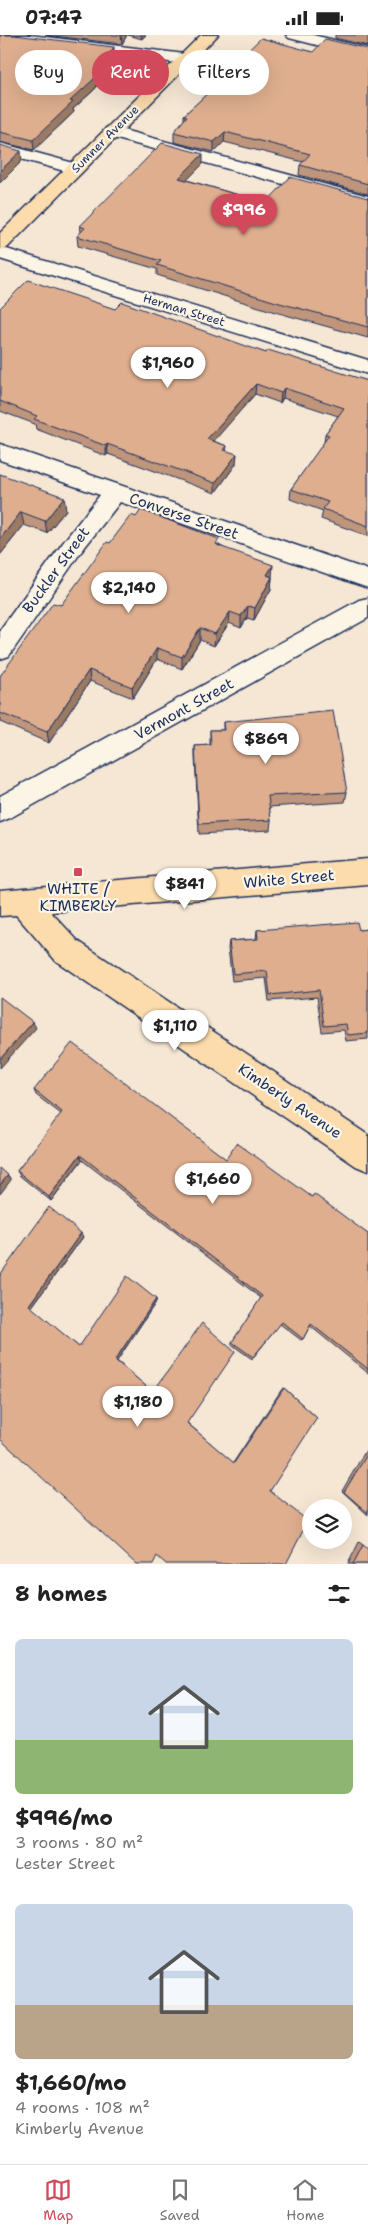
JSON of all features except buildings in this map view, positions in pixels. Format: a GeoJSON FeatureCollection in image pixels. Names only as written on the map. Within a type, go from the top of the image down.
{"type":"FeatureCollection","features":[{"type":"Feature","properties":{"kind":"main road","name":"Sumner Avenue"},"geometry":{"type":"LineString","coordinates":[[194,50],[210,35]]}},
{"type":"Feature","properties":{"kind":"main road","name":"Sumner Avenue"},"geometry":{"type":"LineString","coordinates":[[0,244],[179,65]]}},
{"type":"Feature","properties":{"kind":"main road","name":"White Street"},"geometry":{"type":"LineString","coordinates":[[12,903],[368,873]]}},
{"type":"Feature","properties":{"kind":"main road","name":"Kimberly Avenue"},"geometry":{"type":"LineString","coordinates":[[12,903],[67,951],[368,1154]]}},
{"type":"Feature","properties":{"kind":"street"},"geometry":{"type":"LineString","coordinates":[[294,35],[368,53]]}},
{"type":"Feature","properties":{"kind":"street"},"geometry":{"type":"LineString","coordinates":[[0,36],[179,58]]}},
{"type":"Feature","properties":{"kind":"street"},"geometry":{"type":"LineString","coordinates":[[112,132],[368,202]]}},
{"type":"Feature","properties":{"kind":"street"},"geometry":{"type":"LineString","coordinates":[[0,148],[75,169]]}},
{"type":"Feature","properties":{"kind":"street","name":"Herman Street"},"geometry":{"type":"LineString","coordinates":[[0,253],[368,367]]}},
{"type":"Feature","properties":{"kind":"street","name":"Converse Street"},"geometry":{"type":"LineString","coordinates":[[0,452],[114,493],[368,579]]}},
{"type":"Feature","properties":{"kind":"street","name":"Buckler Street"},"geometry":{"type":"LineString","coordinates":[[0,649],[73,546],[114,493]]}},
{"type":"Feature","properties":{"kind":"street","name":"Vermont Street"},"geometry":{"type":"LineString","coordinates":[[0,810],[368,607]]}},
{"type":"Feature","properties":{"kind":"place","name":"WHITE / KIMBERLY"},"geometry":{"type":"Point","coordinates":[78,872]}}]}
